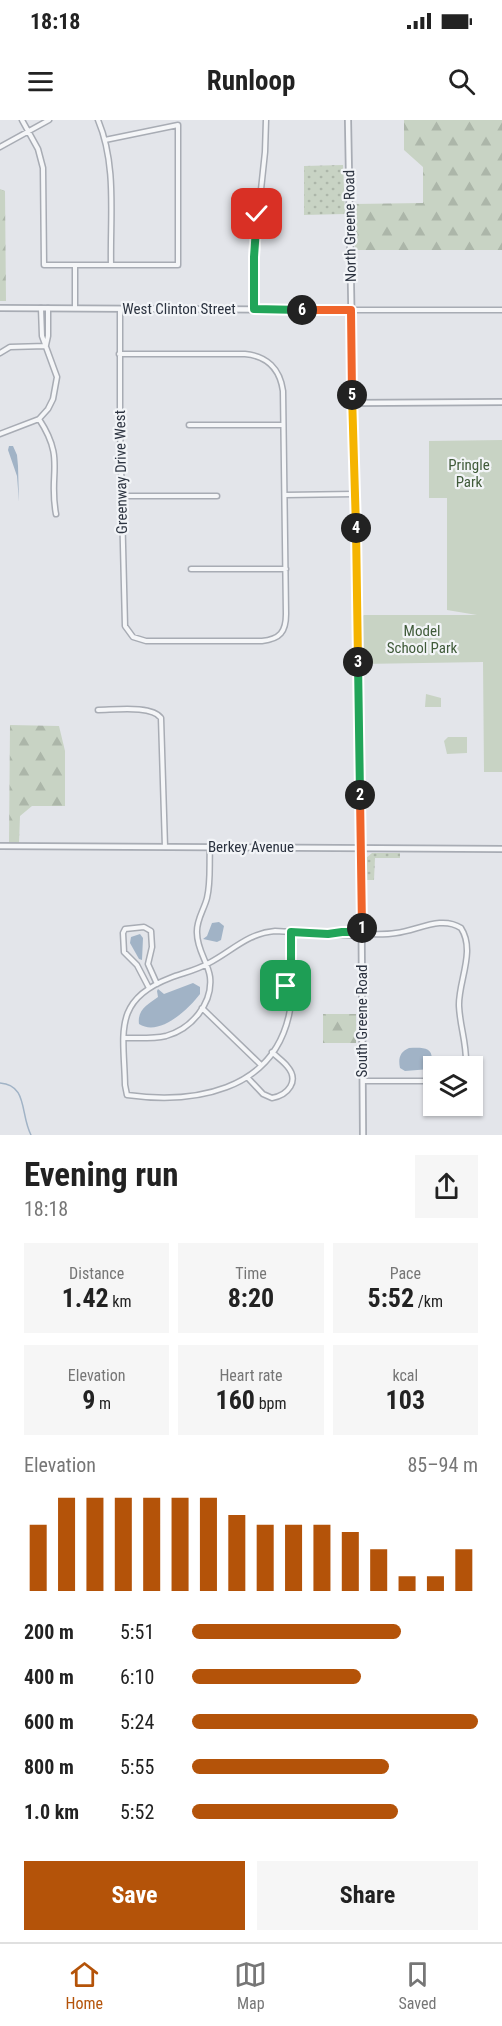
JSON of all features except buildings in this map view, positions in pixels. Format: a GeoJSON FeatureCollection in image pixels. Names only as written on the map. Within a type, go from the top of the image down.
{"type":"FeatureCollection","features":[{"type":"Feature","properties":{"kind":"street"},"geometry":{"type":"LineString","coordinates":[[22,120],[40,156],[43,168],[44,265],[178,265],[178,125],[105,140]]}},
{"type":"Feature","properties":{"kind":"street"},"geometry":{"type":"LineString","coordinates":[[0,147],[49,120]]}},
{"type":"Feature","properties":{"kind":"street"},"geometry":{"type":"LineString","coordinates":[[98,120],[105,140],[110,172],[111,265]]}},
{"type":"Feature","properties":{"kind":"street"},"geometry":{"type":"LineString","coordinates":[[254,309],[255,246],[266,120]]}},
{"type":"Feature","properties":{"kind":"street","name":"North Greene Road"},"geometry":{"type":"LineString","coordinates":[[348,120],[353,403]]}},
{"type":"Feature","properties":{"kind":"street"},"geometry":{"type":"LineString","coordinates":[[75,266],[75,308]]}},
{"type":"Feature","properties":{"kind":"street","name":"West Clinton Street"},"geometry":{"type":"LineString","coordinates":[[0,308],[502,309]]}},
{"type":"Feature","properties":{"kind":"street"},"geometry":{"type":"LineString","coordinates":[[0,434],[39,419],[48,409],[57,383],[56,373],[42,336],[41,308]]}},
{"type":"Feature","properties":{"kind":"street"},"geometry":{"type":"LineString","coordinates":[[45,346],[48,336],[48,308]]}},
{"type":"Feature","properties":{"kind":"street","name":"Greenway Drive West"},"geometry":{"type":"LineString","coordinates":[[120,309],[124,621],[129,634],[138,640],[146,641],[262,641],[273,639],[281,635],[286,624],[286,569]]}},
{"type":"Feature","properties":{"kind":"street"},"geometry":{"type":"LineString","coordinates":[[0,353],[10,347],[45,346]]}},
{"type":"Feature","properties":{"kind":"street"},"geometry":{"type":"LineString","coordinates":[[119,354],[259,356],[277,371],[282,384],[286,569],[191,569]]}},
{"type":"Feature","properties":{"kind":"street"},"geometry":{"type":"LineString","coordinates":[[353,403],[502,402]]}},
{"type":"Feature","properties":{"kind":"street","name":"South Greene Road"},"geometry":{"type":"LineString","coordinates":[[353,403],[361,848],[363,1135]]}},
{"type":"Feature","properties":{"kind":"street"},"geometry":{"type":"LineString","coordinates":[[39,419],[50,437],[56,457],[53,498],[56,514]]}},
{"type":"Feature","properties":{"kind":"street"},"geometry":{"type":"LineString","coordinates":[[189,425],[283,425]]}},
{"type":"Feature","properties":{"kind":"street"},"geometry":{"type":"LineString","coordinates":[[285,495],[355,494]]}},
{"type":"Feature","properties":{"kind":"street"},"geometry":{"type":"LineString","coordinates":[[121,496],[217,496]]}},
{"type":"Feature","properties":{"kind":"street"},"geometry":{"type":"LineString","coordinates":[[98,710],[150,710],[159,714],[161,718],[165,847]]}},
{"type":"Feature","properties":{"kind":"street","name":"Berkey Avenue"},"geometry":{"type":"LineString","coordinates":[[0,846],[502,849]]}},
{"type":"Feature","properties":{"kind":"street"},"geometry":{"type":"LineString","coordinates":[[124,1038],[155,1038],[173,1034],[193,1021],[202,1008],[210,987],[210,977],[197,942],[197,928],[208,896],[210,847]]}},
{"type":"Feature","properties":{"kind":"street"},"geometry":{"type":"LineString","coordinates":[[291,932],[291,1006],[288,1021],[276,1046],[261,1065],[247,1077],[222,1090],[199,1095],[126,1095],[124,1026],[128,1010],[135,999],[157,984],[206,965],[247,938],[275,931],[394,934],[435,924],[450,924],[461,928],[465,937],[466,956],[459,1008],[466,1040],[466,1056]]}},
{"type":"Feature","properties":{"kind":"street"},"geometry":{"type":"LineString","coordinates":[[149,988],[137,965],[124,952],[123,933],[125,929],[144,927],[151,931],[152,947],[148,964],[157,984]]}},
{"type":"Feature","properties":{"kind":"street"},"geometry":{"type":"LineString","coordinates":[[291,986],[274,989],[270,996],[275,1002],[291,1006]]}},
{"type":"Feature","properties":{"kind":"street"},"geometry":{"type":"LineString","coordinates":[[202,1008],[261,1065]]}},
{"type":"Feature","properties":{"kind":"street"},"geometry":{"type":"LineString","coordinates":[[247,1077],[263,1094],[272,1098],[286,1093],[291,1087],[291,1072],[272,1052]]}},
{"type":"Feature","properties":{"kind":"street"},"geometry":{"type":"LineString","coordinates":[[363,1081],[423,1081]]}},
{"type":"Feature","properties":{"kind":"green space"},"geometry":{"type":"Polygon","coordinates":[[[404,120],[502,120],[502,250],[355,250],[354,204],[423,203],[423,167],[404,150],[404,120]]]}},
{"type":"Feature","properties":{"kind":"green space"},"geometry":{"type":"Polygon","coordinates":[[[343,165],[345,214],[304,215],[304,166],[343,165]]]}},
{"type":"Feature","properties":{"kind":"green space"},"geometry":{"type":"Polygon","coordinates":[[[0,189],[5,191],[6,301],[0,301],[0,189]]]}},
{"type":"Feature","properties":{"kind":"green space","name":"Pringle Park"},"geometry":{"type":"Polygon","coordinates":[[[502,440],[502,772],[484,772],[483,662],[362,664],[361,617],[364,615],[477,615],[447,610],[447,498],[429,498],[429,441],[502,440]]]}},
{"type":"Feature","properties":{"kind":"green space"},"geometry":{"type":"Polygon","coordinates":[[[426,694],[441,698],[441,707],[425,707],[426,694]]]}},
{"type":"Feature","properties":{"kind":"green space"},"geometry":{"type":"Polygon","coordinates":[[[10,725],[59,726],[65,751],[65,806],[32,806],[20,816],[19,843],[9,843],[10,725]]]}},
{"type":"Feature","properties":{"kind":"green space"},"geometry":{"type":"Polygon","coordinates":[[[448,737],[467,737],[467,753],[447,754],[444,741],[448,737]]]}},
{"type":"Feature","properties":{"kind":"green space"},"geometry":{"type":"Polygon","coordinates":[[[372,853],[400,853],[400,858],[375,858],[374,880],[367,880],[366,858],[372,853]]]}},
{"type":"Feature","properties":{"kind":"green space"},"geometry":{"type":"Polygon","coordinates":[[[323,1014],[356,1014],[356,1043],[323,1043],[323,1014]]]}},
{"type":"Feature","properties":{"kind":"water"},"geometry":{"type":"Polygon","coordinates":[[[9,446],[13,446],[17,455],[19,502],[17,476],[8,450],[9,446]]]}},
{"type":"Feature","properties":{"kind":"water"},"geometry":{"type":"Polygon","coordinates":[[[219,922],[224,926],[221,940],[217,942],[203,939],[207,936],[212,923],[219,922]]]}},
{"type":"Feature","properties":{"kind":"water"},"geometry":{"type":"Polygon","coordinates":[[[140,934],[143,938],[142,960],[139,959],[130,943],[131,937],[140,934]]]}},
{"type":"Feature","properties":{"kind":"water"},"geometry":{"type":"Polygon","coordinates":[[[193,983],[200,987],[200,994],[181,1014],[155,1027],[139,1024],[141,1011],[158,997],[158,989],[164,994],[193,983]]]}},
{"type":"Feature","properties":{"kind":"water"},"geometry":{"type":"Polygon","coordinates":[[[409,1048],[421,1048],[428,1050],[432,1056],[423,1056],[423,1070],[405,1071],[400,1068],[399,1061],[404,1051],[409,1048]]]}},
{"type":"Feature","properties":{"kind":"waterway"},"geometry":{"type":"LineString","coordinates":[[0,1083],[9,1085],[19,1095],[31,1135]]}},
{"type":"Feature","properties":{"kind":"route"},"geometry":{"type":"LineString","coordinates":[[257,214],[254,309],[351,310],[362,932],[315,934],[291,932],[291,986],[286,986]]}},
{"type":"Feature","properties":{"kind":"park label","name":"Model School Park"},"geometry":{"type":"Point","coordinates":[422,640]}}]}
